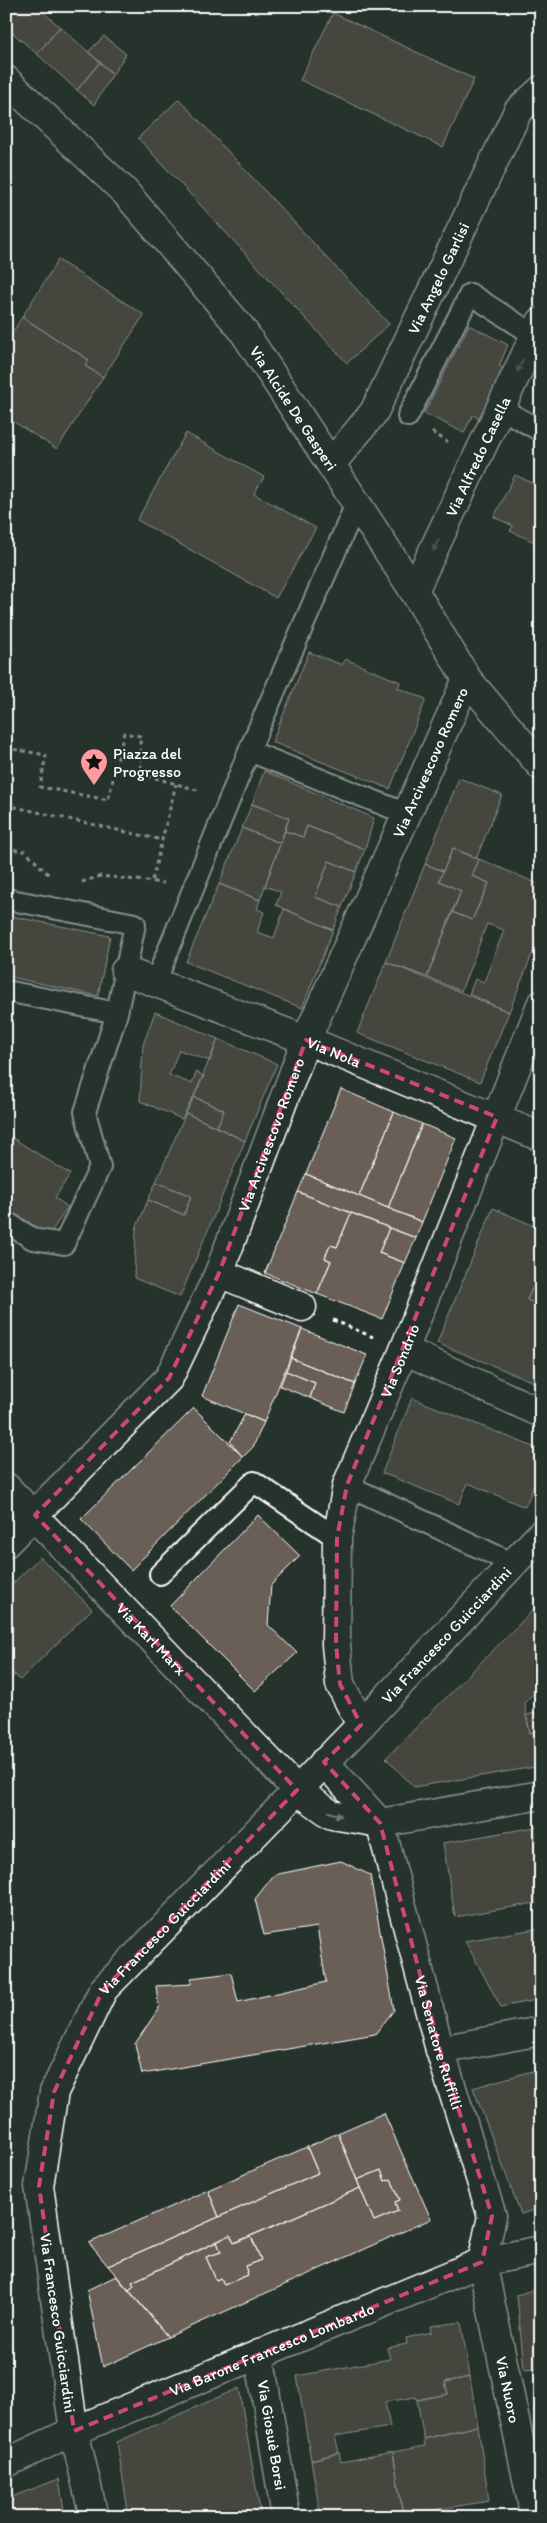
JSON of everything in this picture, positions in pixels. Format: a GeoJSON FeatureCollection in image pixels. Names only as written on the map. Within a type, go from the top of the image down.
{"type":"FeatureCollection","features":[{"type":"Feature","properties":{"kind":"street","name":"Via Alcide De Gasperi"},"geometry":{"type":"LineString","coordinates":[[6,80],[125,192],[242,330],[414,591],[467,680],[541,766]]}},
{"type":"Feature","properties":{"kind":"street","name":"Via Angelo Garlisi"},"geometry":{"type":"LineString","coordinates":[[331,464],[374,412],[518,111],[541,90]]}},
{"type":"Feature","properties":{"kind":"street","name":"Via Alfredo Casella"},"geometry":{"type":"LineString","coordinates":[[414,591],[538,329]]}},
{"type":"Feature","properties":{"kind":"street","name":"Via Arcivescovo Romero"},"geometry":{"type":"LineString","coordinates":[[6,1543],[169,1378],[219,1272],[306,1040],[467,680]]}},
{"type":"Feature","properties":{"kind":"street","name":"Via Nola"},"geometry":{"type":"LineString","coordinates":[[125,971],[306,1040],[541,1136]]}},
{"type":"Feature","properties":{"kind":"street","name":"Via Sondrio"},"geometry":{"type":"LineString","coordinates":[[361,1724],[340,1684],[336,1645],[336,1538],[347,1485],[404,1350],[541,1005]]}},
{"type":"Feature","properties":{"kind":"street"},"geometry":{"type":"LineString","coordinates":[[219,1272],[302,1306]]}},
{"type":"Feature","properties":{"kind":"street"},"geometry":{"type":"LineString","coordinates":[[404,1350],[541,1413]]}},
{"type":"Feature","properties":{"kind":"street","name":"Via Karl Marx"},"geometry":{"type":"LineString","coordinates":[[6,1487],[35,1515],[297,1790],[332,1815],[380,1823],[541,1795]]}},
{"type":"Feature","properties":{"kind":"street","name":"Via Francesco Guicciardini"},"geometry":{"type":"LineString","coordinates":[[94,2517],[74,2431],[39,2186],[54,2092],[103,1990],[361,1724],[541,1534]]}},
{"type":"Feature","properties":{"kind":"street"},"geometry":{"type":"LineString","coordinates":[[324,1762],[380,1823]]}},
{"type":"Feature","properties":{"kind":"street","name":"Via Senatore Ruffilli"},"geometry":{"type":"LineString","coordinates":[[380,1823],[440,2050],[492,2216],[482,2262]]}},
{"type":"Feature","properties":{"kind":"street"},"geometry":{"type":"LineString","coordinates":[[440,2050],[541,2031]]}},
{"type":"Feature","properties":{"kind":"street","name":"Via Barone Francesco Lombardo"},"geometry":{"type":"LineString","coordinates":[[6,2462],[74,2431],[482,2262],[541,2250]]}},
{"type":"Feature","properties":{"kind":"street","name":"Via Nuoro"},"geometry":{"type":"LineString","coordinates":[[482,2262],[535,2517]]}},
{"type":"Feature","properties":{"kind":"street","name":"Via Giosuè Borsi"},"geometry":{"type":"LineString","coordinates":[[259,2354],[286,2517]]}},
{"type":"Feature","properties":{"kind":"lane"},"geometry":{"type":"LineString","coordinates":[[408,416],[470,294],[538,329]]}},
{"type":"Feature","properties":{"kind":"lane"},"geometry":{"type":"LineString","coordinates":[[500,408],[541,431]]}},
{"type":"Feature","properties":{"kind":"lane"},"geometry":{"type":"LineString","coordinates":[[155,983],[249,751],[356,504]]}},
{"type":"Feature","properties":{"kind":"lane"},"geometry":{"type":"LineString","coordinates":[[249,751],[407,814]]}},
{"type":"Feature","properties":{"kind":"lane"},"geometry":{"type":"LineString","coordinates":[[6,899],[134,924],[116,1013],[85,1112],[100,1167],[64,1244],[33,1239],[6,1222]]}},
{"type":"Feature","properties":{"kind":"lane"},"geometry":{"type":"LineString","coordinates":[[6,991],[116,1013]]}},
{"type":"Feature","properties":{"kind":"lane"},"geometry":{"type":"LineString","coordinates":[[160,1574],[254,1482],[336,1538]]}},
{"type":"Feature","properties":{"kind":"lane"},"geometry":{"type":"LineString","coordinates":[[347,1485],[514,1564]]}},
{"type":"Feature","properties":{"kind":"path"},"geometry":{"type":"LineString","coordinates":[[408,416],[476,460]]}},
{"type":"Feature","properties":{"kind":"path"},"geometry":{"type":"LineString","coordinates":[[6,748],[46,754],[40,787],[108,800],[124,733],[140,736],[141,774],[203,792]]}},
{"type":"Feature","properties":{"kind":"path"},"geometry":{"type":"LineString","coordinates":[[152,880],[176,784]]}},
{"type":"Feature","properties":{"kind":"path"},"geometry":{"type":"LineString","coordinates":[[6,805],[162,840]]}},
{"type":"Feature","properties":{"kind":"path"},"geometry":{"type":"LineString","coordinates":[[6,849],[25,851],[49,876],[56,878]]}},
{"type":"Feature","properties":{"kind":"path"},"geometry":{"type":"LineString","coordinates":[[78,882],[101,876],[152,880],[166,884]]}},
{"type":"Feature","properties":{"kind":"path"},"geometry":{"type":"LineString","coordinates":[[302,1306],[404,1350]]}},
{"type":"Feature","properties":{"kind":"highlighted area"},"geometry":{"type":"Polygon","coordinates":[[[306,1040],[497,1117],[347,1485],[337,1538],[336,1645],[340,1684],[361,1725],[324,1762],[380,1823],[440,2050],[492,2216],[482,2262],[74,2431],[39,2186],[54,2092],[103,1990],[297,1790],[35,1515],[169,1378],[219,1273],[306,1040]]]}},
{"type":"Feature","properties":{"kind":"building"},"geometry":{"type":"Polygon","coordinates":[[[11,6],[46,6],[43,12],[60,27],[37,54],[6,27],[6,12],[11,6]]]}},
{"type":"Feature","properties":{"kind":"building"},"geometry":{"type":"Polygon","coordinates":[[[333,13],[474,79],[443,147],[300,80],[333,13]]]}},
{"type":"Feature","properties":{"kind":"building"},"geometry":{"type":"Polygon","coordinates":[[[60,27],[100,62],[77,90],[37,54],[60,27]]]}},
{"type":"Feature","properties":{"kind":"building"},"geometry":{"type":"Polygon","coordinates":[[[104,36],[126,54],[113,74],[88,52],[104,36]]]}},
{"type":"Feature","properties":{"kind":"building"},"geometry":{"type":"Polygon","coordinates":[[[100,62],[113,74],[94,105],[77,90],[100,62]]]}},
{"type":"Feature","properties":{"kind":"building"},"geometry":{"type":"Polygon","coordinates":[[[179,99],[389,324],[347,363],[138,138],[179,99]]]}},
{"type":"Feature","properties":{"kind":"building"},"geometry":{"type":"Polygon","coordinates":[[[58,260],[144,315],[103,377],[85,366],[89,360],[22,317],[58,260]]]}},
{"type":"Feature","properties":{"kind":"building"},"geometry":{"type":"Polygon","coordinates":[[[22,317],[89,360],[85,366],[103,377],[57,449],[6,417],[6,343],[22,317]]]}},
{"type":"Feature","properties":{"kind":"building"},"geometry":{"type":"Polygon","coordinates":[[[469,325],[508,345],[499,366],[506,370],[481,420],[473,415],[464,433],[424,413],[469,325]]]}},
{"type":"Feature","properties":{"kind":"building"},"geometry":{"type":"Polygon","coordinates":[[[186,433],[264,477],[254,494],[316,528],[276,598],[137,520],[186,433]]]}},
{"type":"Feature","properties":{"kind":"building"},"geometry":{"type":"Polygon","coordinates":[[[515,475],[541,487],[541,545],[510,531],[513,526],[494,517],[515,475]]]}},
{"type":"Feature","properties":{"kind":"building"},"geometry":{"type":"Polygon","coordinates":[[[309,652],[342,665],[345,659],[400,682],[398,688],[426,699],[390,789],[272,742],[309,652]]]}},
{"type":"Feature","properties":{"kind":"building"},"geometry":{"type":"Polygon","coordinates":[[[264,771],[374,818],[365,849],[307,826],[303,837],[285,831],[289,818],[252,804],[264,771]]]}},
{"type":"Feature","properties":{"kind":"building"},"geometry":{"type":"Polygon","coordinates":[[[459,778],[502,795],[476,859],[453,848],[443,871],[425,864],[459,778]]]}},
{"type":"Feature","properties":{"kind":"building"},"geometry":{"type":"Polygon","coordinates":[[[252,804],[289,818],[280,843],[242,828],[252,804]]]}},
{"type":"Feature","properties":{"kind":"building"},"geometry":{"type":"Polygon","coordinates":[[[307,826],[365,849],[356,872],[329,861],[315,897],[342,907],[333,930],[276,905],[281,892],[265,886],[285,831],[303,837],[307,826]]]}},
{"type":"Feature","properties":{"kind":"building"},"geometry":{"type":"Polygon","coordinates":[[[242,828],[280,843],[260,900],[219,884],[242,828]]]}},
{"type":"Feature","properties":{"kind":"building"},"geometry":{"type":"Polygon","coordinates":[[[453,848],[479,859],[472,876],[489,883],[472,920],[452,912],[461,891],[439,881],[453,848]]]}},
{"type":"Feature","properties":{"kind":"building"},"geometry":{"type":"Polygon","coordinates":[[[479,859],[541,885],[541,932],[509,1012],[469,994],[475,979],[484,982],[504,930],[487,924],[461,991],[427,977],[452,912],[472,920],[489,883],[472,876],[479,859]]]}},
{"type":"Feature","properties":{"kind":"building"},"geometry":{"type":"Polygon","coordinates":[[[329,861],[356,872],[342,907],[315,897],[329,861]]]}},
{"type":"Feature","properties":{"kind":"building"},"geometry":{"type":"Polygon","coordinates":[[[425,864],[443,871],[439,881],[461,891],[427,977],[386,962],[425,864]]]}},
{"type":"Feature","properties":{"kind":"building"},"geometry":{"type":"Polygon","coordinates":[[[219,884],[260,900],[257,909],[264,912],[257,932],[274,938],[284,909],[333,930],[302,1008],[186,962],[219,884]]]}},
{"type":"Feature","properties":{"kind":"building"},"geometry":{"type":"Polygon","coordinates":[[[6,915],[110,936],[98,996],[6,976],[6,915]]]}},
{"type":"Feature","properties":{"kind":"building"},"geometry":{"type":"Polygon","coordinates":[[[386,962],[509,1012],[480,1082],[357,1033],[386,962]]]}},
{"type":"Feature","properties":{"kind":"building"},"geometry":{"type":"Polygon","coordinates":[[[155,1012],[218,1039],[210,1061],[179,1050],[169,1075],[192,1084],[196,1072],[204,1076],[182,1119],[140,1101],[143,1045],[155,1012]]]}},
{"type":"Feature","properties":{"kind":"building"},"geometry":{"type":"Polygon","coordinates":[[[218,1039],[277,1064],[245,1141],[217,1127],[224,1110],[194,1097],[218,1039]]]}},
{"type":"Feature","properties":{"kind":"building"},"geometry":{"type":"Polygon","coordinates":[[[341,1089],[394,1112],[359,1196],[306,1174],[341,1089]]]}},
{"type":"Feature","properties":{"kind":"building"},"geometry":{"type":"Polygon","coordinates":[[[541,1091],[541,1109],[534,1106],[541,1091]]]}},
{"type":"Feature","properties":{"kind":"building"},"geometry":{"type":"Polygon","coordinates":[[[194,1097],[224,1110],[217,1127],[186,1113],[194,1097]]]}},
{"type":"Feature","properties":{"kind":"building"},"geometry":{"type":"Polygon","coordinates":[[[394,1112],[422,1124],[388,1208],[359,1196],[394,1112]]]}},
{"type":"Feature","properties":{"kind":"building"},"geometry":{"type":"Polygon","coordinates":[[[186,1113],[245,1141],[180,1297],[134,1278],[136,1229],[148,1200],[184,1215],[191,1196],[156,1182],[186,1113]]]}},
{"type":"Feature","properties":{"kind":"building"},"geometry":{"type":"Polygon","coordinates":[[[422,1124],[456,1138],[422,1222],[388,1208],[422,1124]]]}},
{"type":"Feature","properties":{"kind":"building"},"geometry":{"type":"Polygon","coordinates":[[[6,1134],[70,1174],[55,1198],[68,1207],[49,1235],[6,1208],[6,1134]]]}},
{"type":"Feature","properties":{"kind":"building"},"geometry":{"type":"Polygon","coordinates":[[[306,1174],[422,1222],[416,1238],[298,1192],[306,1174]]]}},
{"type":"Feature","properties":{"kind":"building"},"geometry":{"type":"Polygon","coordinates":[[[156,1182],[191,1196],[184,1215],[148,1200],[156,1182]]]}},
{"type":"Feature","properties":{"kind":"building"},"geometry":{"type":"Polygon","coordinates":[[[298,1192],[351,1213],[337,1247],[330,1245],[325,1258],[331,1261],[317,1294],[265,1273],[298,1192]]]}},
{"type":"Feature","properties":{"kind":"building"},"geometry":{"type":"Polygon","coordinates":[[[493,1208],[541,1229],[541,1269],[527,1300],[541,1306],[541,1385],[437,1343],[493,1208]]]}},
{"type":"Feature","properties":{"kind":"building"},"geometry":{"type":"Polygon","coordinates":[[[351,1213],[389,1228],[379,1253],[405,1263],[382,1319],[317,1294],[331,1261],[325,1258],[330,1245],[337,1247],[351,1213]]]}},
{"type":"Feature","properties":{"kind":"building"},"geometry":{"type":"Polygon","coordinates":[[[389,1228],[416,1238],[405,1263],[379,1253],[389,1228]]]}},
{"type":"Feature","properties":{"kind":"building"},"geometry":{"type":"Polygon","coordinates":[[[541,1269],[541,1306],[527,1300],[541,1269]]]}},
{"type":"Feature","properties":{"kind":"building"},"geometry":{"type":"Polygon","coordinates":[[[239,1304],[302,1329],[264,1422],[202,1396],[239,1304]]]}},
{"type":"Feature","properties":{"kind":"building"},"geometry":{"type":"Polygon","coordinates":[[[302,1329],[367,1355],[355,1384],[291,1358],[302,1329]]]}},
{"type":"Feature","properties":{"kind":"building"},"geometry":{"type":"Polygon","coordinates":[[[291,1358],[355,1384],[344,1412],[310,1398],[315,1383],[286,1371],[291,1358]]]}},
{"type":"Feature","properties":{"kind":"building"},"geometry":{"type":"Polygon","coordinates":[[[286,1371],[315,1383],[310,1398],[280,1386],[286,1371]]]}},
{"type":"Feature","properties":{"kind":"building"},"geometry":{"type":"Polygon","coordinates":[[[412,1398],[541,1450],[541,1468],[525,1507],[468,1483],[459,1504],[382,1473],[412,1398]]]}},
{"type":"Feature","properties":{"kind":"building"},"geometry":{"type":"Polygon","coordinates":[[[194,1408],[243,1457],[131,1570],[81,1519],[194,1408]]]}},
{"type":"Feature","properties":{"kind":"building"},"geometry":{"type":"Polygon","coordinates":[[[245,1414],[264,1422],[253,1447],[243,1457],[230,1442],[245,1414]]]}},
{"type":"Feature","properties":{"kind":"building"},"geometry":{"type":"Polygon","coordinates":[[[258,1515],[300,1556],[271,1585],[268,1625],[297,1653],[255,1691],[170,1606],[258,1515]]]}},
{"type":"Feature","properties":{"kind":"building"},"geometry":{"type":"Polygon","coordinates":[[[40,1557],[92,1609],[20,1680],[6,1666],[6,1590],[40,1557]]]}},
{"type":"Feature","properties":{"kind":"building"},"geometry":{"type":"Polygon","coordinates":[[[534,1609],[541,1618],[541,1686],[525,1702],[530,1733],[538,1731],[541,1744],[541,1766],[414,1787],[386,1758],[534,1609]]]}},
{"type":"Feature","properties":{"kind":"building"},"geometry":{"type":"Polygon","coordinates":[[[6,1666],[15,1675],[6,1684],[6,1666]]]}},
{"type":"Feature","properties":{"kind":"building"},"geometry":{"type":"Polygon","coordinates":[[[541,1712],[541,1734],[538,1734],[538,1731],[530,1733],[526,1715],[541,1712]]]}},
{"type":"Feature","properties":{"kind":"building"},"geometry":{"type":"Polygon","coordinates":[[[541,1826],[541,1902],[455,1917],[443,1843],[541,1826]]]}},
{"type":"Feature","properties":{"kind":"building"},"geometry":{"type":"Polygon","coordinates":[[[341,1861],[370,1875],[394,2010],[375,2034],[142,2074],[135,2044],[159,2008],[156,1986],[191,1984],[191,1978],[231,1973],[238,2002],[326,1982],[317,1927],[264,1935],[255,1899],[274,1875],[341,1861]]]}},
{"type":"Feature","properties":{"kind":"building"},"geometry":{"type":"Polygon","coordinates":[[[541,1928],[541,1999],[501,2007],[465,1941],[541,1928]]]}},
{"type":"Feature","properties":{"kind":"building"},"geometry":{"type":"Polygon","coordinates":[[[532,2071],[541,2089],[541,2125],[537,2127],[541,2134],[541,2208],[521,2214],[473,2088],[532,2071]]]}},
{"type":"Feature","properties":{"kind":"building"},"geometry":{"type":"Polygon","coordinates":[[[384,2113],[431,2219],[168,2337],[129,2290],[134,2286],[132,2282],[217,2242],[221,2252],[206,2257],[216,2280],[221,2278],[224,2285],[248,2275],[245,2266],[261,2260],[251,2236],[360,2188],[374,2221],[398,2211],[395,2202],[400,2200],[391,2179],[385,2181],[381,2170],[357,2180],[338,2133],[384,2113]]]}},
{"type":"Feature","properties":{"kind":"building"},"geometry":{"type":"Polygon","coordinates":[[[338,2133],[360,2188],[234,2243],[230,2235],[132,2282],[134,2286],[129,2290],[108,2266],[318,2173],[307,2147],[338,2133]]]}},
{"type":"Feature","properties":{"kind":"building"},"geometry":{"type":"Polygon","coordinates":[[[307,2147],[318,2173],[219,2217],[208,2190],[307,2147]]]}},
{"type":"Feature","properties":{"kind":"building"},"geometry":{"type":"Polygon","coordinates":[[[381,2170],[385,2181],[391,2179],[400,2200],[395,2202],[398,2211],[374,2221],[357,2180],[381,2170]]]}},
{"type":"Feature","properties":{"kind":"building"},"geometry":{"type":"Polygon","coordinates":[[[208,2190],[219,2217],[108,2266],[89,2243],[208,2190]]]}},
{"type":"Feature","properties":{"kind":"building"},"geometry":{"type":"Polygon","coordinates":[[[230,2235],[234,2243],[251,2236],[261,2260],[245,2266],[248,2275],[224,2285],[221,2278],[216,2280],[206,2257],[221,2252],[217,2242],[230,2235]]]}},
{"type":"Feature","properties":{"kind":"building"},"geometry":{"type":"Polygon","coordinates":[[[116,2276],[168,2337],[103,2367],[87,2290],[116,2276]]]}},
{"type":"Feature","properties":{"kind":"building"},"geometry":{"type":"Polygon","coordinates":[[[541,2287],[541,2369],[524,2370],[517,2295],[541,2287]]]}},
{"type":"Feature","properties":{"kind":"building"},"geometry":{"type":"Polygon","coordinates":[[[461,2322],[470,2377],[445,2382],[448,2394],[417,2400],[416,2397],[385,2402],[390,2427],[335,2436],[339,2453],[311,2460],[297,2376],[390,2359],[387,2348],[407,2344],[406,2338],[432,2332],[431,2326],[461,2322]]]}},
{"type":"Feature","properties":{"kind":"building"},"geometry":{"type":"Polygon","coordinates":[[[470,2377],[478,2426],[424,2439],[417,2400],[448,2394],[445,2382],[470,2377]]]}},
{"type":"Feature","properties":{"kind":"building"},"geometry":{"type":"Polygon","coordinates":[[[239,2388],[261,2517],[129,2517],[117,2442],[239,2388]]]}},
{"type":"Feature","properties":{"kind":"building"},"geometry":{"type":"Polygon","coordinates":[[[541,2406],[541,2438],[535,2407],[541,2406]]]}},
{"type":"Feature","properties":{"kind":"building"},"geometry":{"type":"Polygon","coordinates":[[[478,2426],[489,2501],[403,2515],[393,2452],[425,2446],[424,2439],[478,2426]]]}},
{"type":"Feature","properties":{"kind":"building"},"geometry":{"type":"Polygon","coordinates":[[[393,2452],[403,2515],[321,2517],[311,2460],[339,2453],[341,2462],[393,2452]]]}},
{"type":"Feature","properties":{"kind":"building"},"geometry":{"type":"Polygon","coordinates":[[[59,2479],[65,2517],[6,2517],[6,2499],[59,2479]]]}},
{"type":"Feature","properties":{"kind":"place","name":"Piazza del Progresso"},"geometry":{"type":"Point","coordinates":[94,786]}}]}
